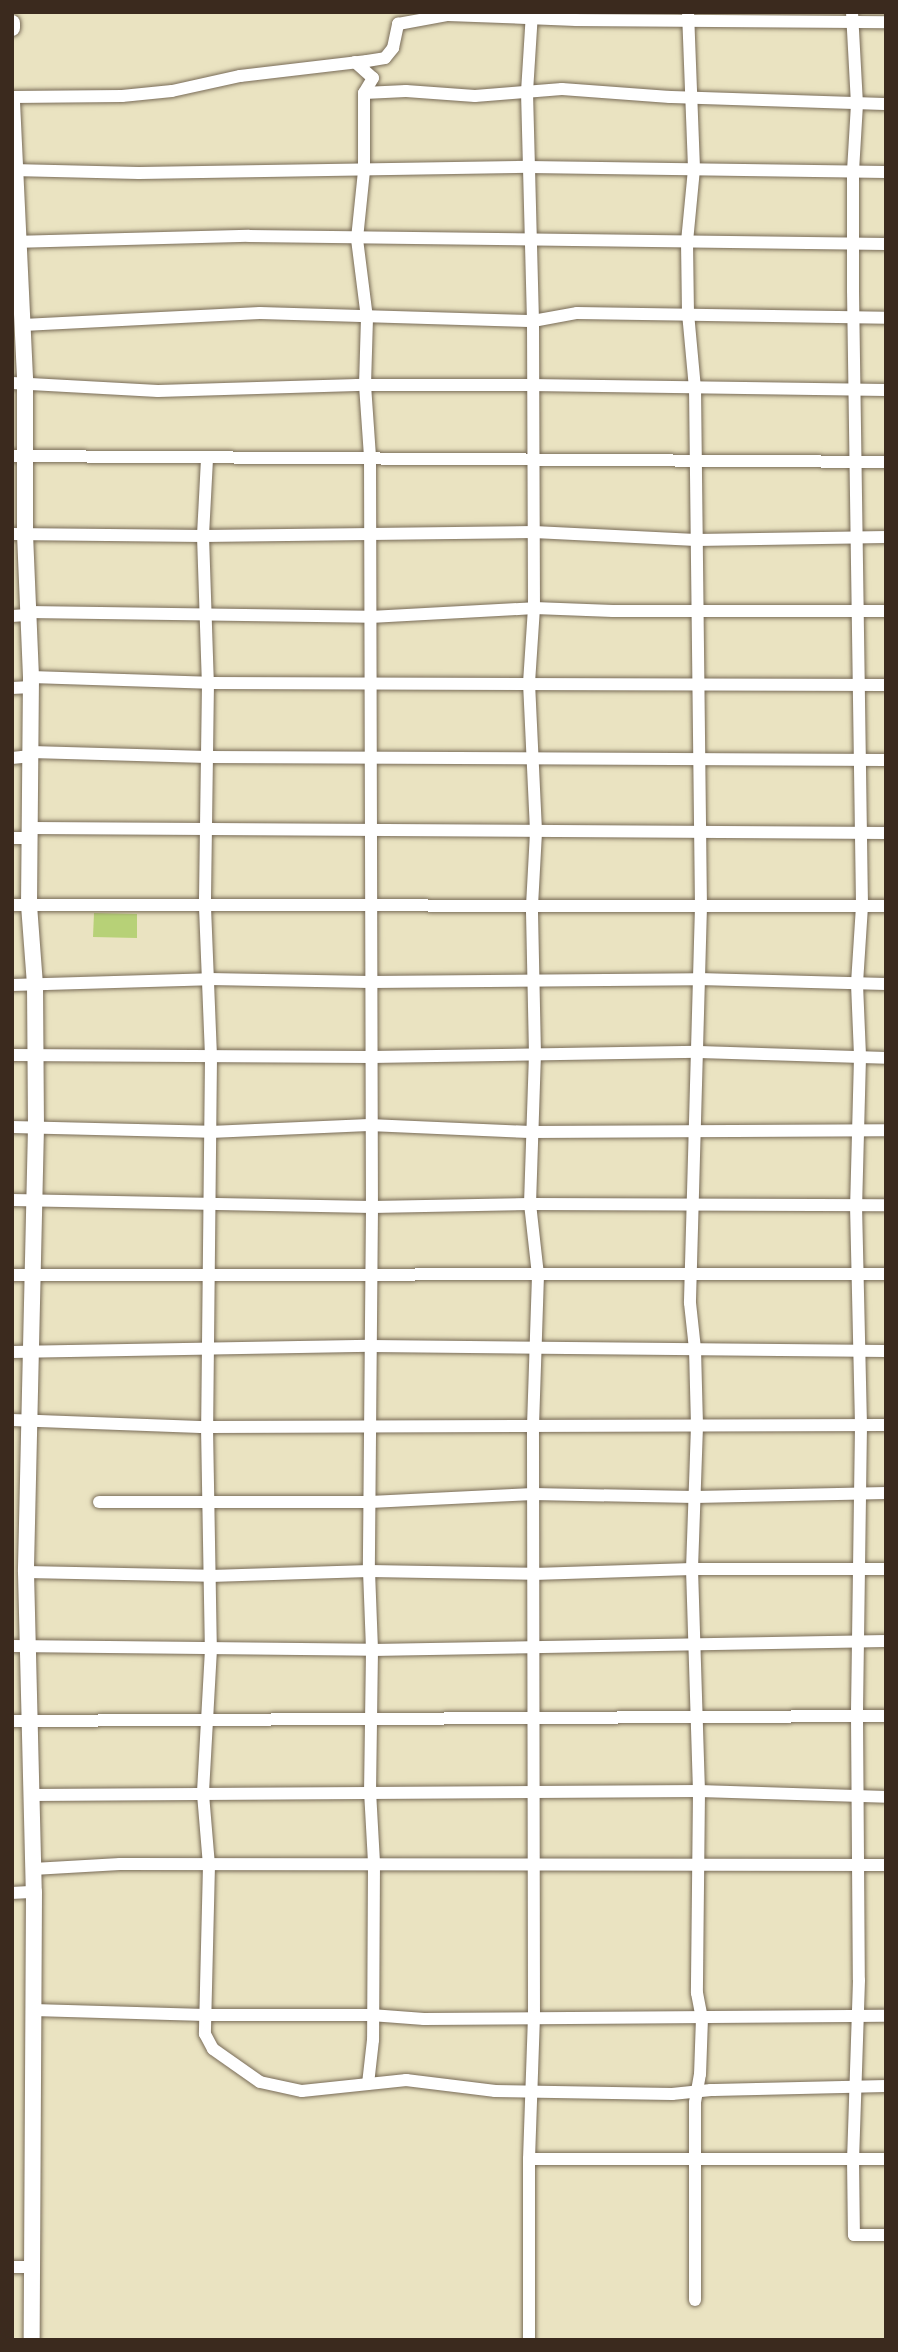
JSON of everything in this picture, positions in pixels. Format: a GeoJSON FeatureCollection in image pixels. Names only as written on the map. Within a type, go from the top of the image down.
{"type":"FeatureCollection","features":[{"type":"Feature","properties":{"kind":"main road"},"geometry":{"type":"LineString","coordinates":[[12,99],[19,319],[19,534],[23,614],[31,682],[31,833],[20,905],[34,985],[36,1127],[29,1352],[20,1420],[26,1572],[19,1646],[29,1718],[34,1892],[32,2340]]}},
{"type":"Feature","properties":{"kind":"street"},"geometry":{"type":"LineString","coordinates":[[529,2340],[529,2158],[534,2018],[533,1426],[538,1275],[530,1204],[530,1132],[535,1055],[532,906],[536,831],[535,758],[529,683],[534,608],[531,385],[533,321],[527,92],[532,14]]}},
{"type":"Feature","properties":{"kind":"street"},"geometry":{"type":"LineString","coordinates":[[12,99],[122,96],[172,91],[240,76],[385,58],[393,48],[398,23],[419,18],[532,14],[852,17],[886,22]]}},
{"type":"Feature","properties":{"kind":"street"},"geometry":{"type":"LineString","coordinates":[[688,16],[694,169],[687,242],[688,313],[695,388],[701,832],[699,1052],[691,1204],[690,1303],[695,1349],[697,1426],[692,1569],[696,1642],[694,1718],[699,1791],[697,1993],[702,2018],[694,2157],[695,2300]]}},
{"type":"Feature","properties":{"kind":"street"},"geometry":{"type":"LineString","coordinates":[[852,17],[857,104],[853,171],[854,390],[859,537],[855,610],[860,685],[862,906],[857,984],[860,1057],[856,1205],[861,1425],[858,1493],[857,1716],[860,1798],[854,2235],[886,2235]]}},
{"type":"Feature","properties":{"kind":"street"},"geometry":{"type":"LineString","coordinates":[[355,62],[373,78],[364,93],[364,170],[357,239],[367,318],[365,385],[370,457],[369,1125],[372,1207],[369,1572],[372,1650],[370,1791],[374,1863],[371,2015],[373,2040],[368,2084]]}},
{"type":"Feature","properties":{"kind":"street"},"geometry":{"type":"LineString","coordinates":[[364,93],[406,91],[475,96],[562,89],[670,97],[886,104]]}},
{"type":"Feature","properties":{"kind":"street"},"geometry":{"type":"LineString","coordinates":[[15,170],[139,173],[529,167],[886,172]]}},
{"type":"Feature","properties":{"kind":"street"},"geometry":{"type":"LineString","coordinates":[[16,242],[249,236],[886,244]]}},
{"type":"Feature","properties":{"kind":"street"},"geometry":{"type":"LineString","coordinates":[[19,319],[260,313],[533,321],[577,313],[886,318]]}},
{"type":"Feature","properties":{"kind":"street"},"geometry":{"type":"LineString","coordinates":[[18,382],[108,390],[158,391],[365,385],[886,390]]}},
{"type":"Feature","properties":{"kind":"street"},"geometry":{"type":"LineString","coordinates":[[19,455],[370,457],[534,462],[886,462]]}},
{"type":"Feature","properties":{"kind":"street"},"geometry":{"type":"LineString","coordinates":[[206,458],[203,536],[208,683],[205,907],[211,1057],[207,1427],[211,1649],[203,1794],[209,1865],[205,2034],[213,2049],[260,2082],[302,2091],[406,2080],[495,2091],[533,2089],[696,2093],[710,2090],[886,2086]]}},
{"type":"Feature","properties":{"kind":"street"},"geometry":{"type":"LineString","coordinates":[[19,534],[203,536],[534,532],[696,540],[886,537]]}},
{"type":"Feature","properties":{"kind":"street"},"geometry":{"type":"LineString","coordinates":[[23,614],[370,617],[534,608],[697,612],[886,611]]}},
{"type":"Feature","properties":{"kind":"street"},"geometry":{"type":"LineString","coordinates":[[12,688],[31,682],[886,685]]}},
{"type":"Feature","properties":{"kind":"street"},"geometry":{"type":"LineString","coordinates":[[12,758],[31,754],[886,760]]}},
{"type":"Feature","properties":{"kind":"street"},"geometry":{"type":"LineString","coordinates":[[12,838],[31,833],[205,828],[886,833]]}},
{"type":"Feature","properties":{"kind":"street"},"geometry":{"type":"LineString","coordinates":[[20,905],[886,906]]}},
{"type":"Feature","properties":{"kind":"street"},"geometry":{"type":"LineString","coordinates":[[12,985],[209,979],[370,982],[698,979],[886,984]]}},
{"type":"Feature","properties":{"kind":"street"},"geometry":{"type":"LineString","coordinates":[[12,1055],[371,1057],[699,1052],[886,1058]]}},
{"type":"Feature","properties":{"kind":"street"},"geometry":{"type":"LineString","coordinates":[[12,1127],[210,1132],[369,1125],[530,1132],[886,1130]]}},
{"type":"Feature","properties":{"kind":"street"},"geometry":{"type":"LineString","coordinates":[[12,1200],[372,1207],[530,1204],[886,1205]]}},
{"type":"Feature","properties":{"kind":"street"},"geometry":{"type":"LineString","coordinates":[[12,1275],[886,1274]]}},
{"type":"Feature","properties":{"kind":"street"},"geometry":{"type":"LineString","coordinates":[[12,1352],[371,1346],[886,1351]]}},
{"type":"Feature","properties":{"kind":"street"},"geometry":{"type":"LineString","coordinates":[[20,1420],[207,1427],[886,1425]]}},
{"type":"Feature","properties":{"kind":"street"},"geometry":{"type":"LineString","coordinates":[[99,1502],[370,1502],[533,1494],[695,1497],[886,1493]]}},
{"type":"Feature","properties":{"kind":"street"},"geometry":{"type":"LineString","coordinates":[[26,1572],[209,1576],[369,1572],[533,1574],[692,1569],[886,1569]]}},
{"type":"Feature","properties":{"kind":"street"},"geometry":{"type":"LineString","coordinates":[[19,1646],[372,1650],[696,1642],[886,1641]]}},
{"type":"Feature","properties":{"kind":"street"},"geometry":{"type":"LineString","coordinates":[[12,1721],[29,1718],[886,1716]]}},
{"type":"Feature","properties":{"kind":"street"},"geometry":{"type":"LineString","coordinates":[[30,1795],[264,1796],[370,1791],[699,1791],[886,1797]]}},
{"type":"Feature","properties":{"kind":"street"},"geometry":{"type":"LineString","coordinates":[[33,1869],[120,1864],[886,1865]]}},
{"type":"Feature","properties":{"kind":"street"},"geometry":{"type":"LineString","coordinates":[[12,1893],[34,1892]]}},
{"type":"Feature","properties":{"kind":"street"},"geometry":{"type":"LineString","coordinates":[[33,2010],[205,2015],[371,2015],[424,2019],[886,2016]]}},
{"type":"Feature","properties":{"kind":"street"},"geometry":{"type":"LineString","coordinates":[[529,2158],[886,2158]]}},
{"type":"Feature","properties":{"kind":"street"},"geometry":{"type":"LineString","coordinates":[[12,2267],[33,2267]]}},
{"type":"Feature","properties":{"kind":"green space"},"geometry":{"type":"Polygon","coordinates":[[[94,913],[137,914],[137,938],[93,937],[94,913]]]}}]}
